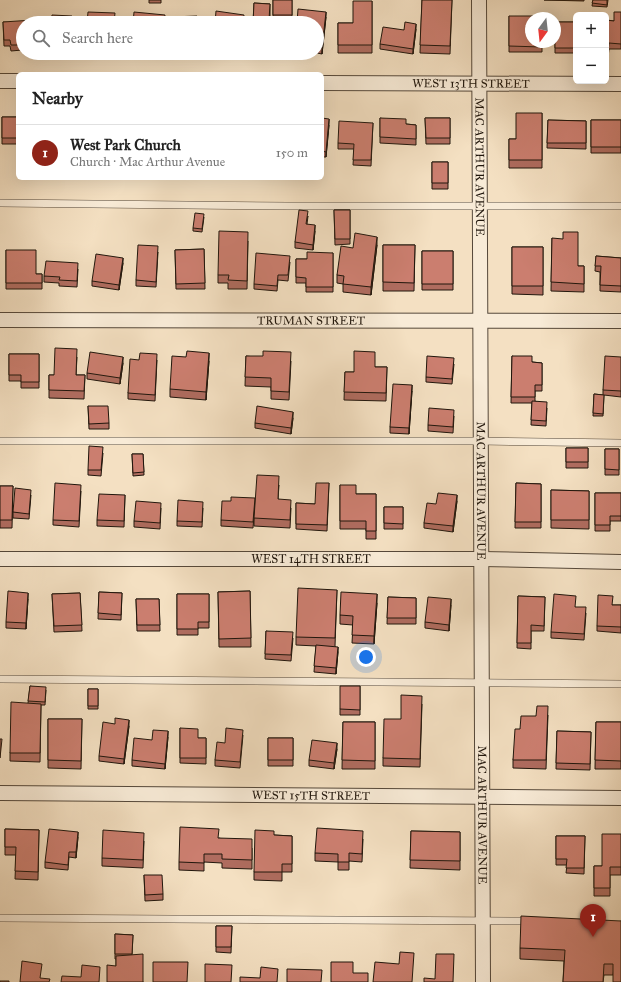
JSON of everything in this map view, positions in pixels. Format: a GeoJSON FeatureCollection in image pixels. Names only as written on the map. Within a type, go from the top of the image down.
{"type":"FeatureCollection","features":[{"type":"Feature","properties":{"kind":"street","name":"MAC ARTHUR AVENUE"},"geometry":{"type":"LineString","coordinates":[[479,0],[482,441],[483,982]]}},
{"type":"Feature","properties":{"kind":"street"},"geometry":{"type":"LineString","coordinates":[[0,81],[16,81]]}},
{"type":"Feature","properties":{"kind":"street","name":"WEST 13TH STREET"},"geometry":{"type":"LineString","coordinates":[[324,83],[621,84]]}},
{"type":"Feature","properties":{"kind":"street","name":"TRUMAN STREET"},"geometry":{"type":"LineString","coordinates":[[0,320],[621,321]]}},
{"type":"Feature","properties":{"kind":"street","name":"WEST 14TH STREET"},"geometry":{"type":"LineString","coordinates":[[0,559],[482,559],[621,562]]}},
{"type":"Feature","properties":{"kind":"street","name":"WEST 15TH STREET"},"geometry":{"type":"LineString","coordinates":[[0,793],[621,798]]}},
{"type":"Feature","properties":{"kind":"lane"},"geometry":{"type":"LineString","coordinates":[[0,203],[288,206],[621,206]]}},
{"type":"Feature","properties":{"kind":"lane"},"geometry":{"type":"LineString","coordinates":[[0,441],[482,441],[621,443]]}},
{"type":"Feature","properties":{"kind":"lane"},"geometry":{"type":"LineString","coordinates":[[0,679],[621,684]]}},
{"type":"Feature","properties":{"kind":"lane"},"geometry":{"type":"LineString","coordinates":[[0,918],[536,921]]}},
{"type":"Feature","properties":{"kind":"building"},"geometry":{"type":"Polygon","coordinates":[[[273,0],[292,0],[292,15],[273,15],[273,0]]]}},
{"type":"Feature","properties":{"kind":"building"},"geometry":{"type":"Polygon","coordinates":[[[422,0],[452,0],[450,46],[420,45],[422,0]]]}},
{"type":"Feature","properties":{"kind":"building"},"geometry":{"type":"Polygon","coordinates":[[[593,0],[607,0],[607,5],[592,3],[593,0]]]}},
{"type":"Feature","properties":{"kind":"building"},"geometry":{"type":"Polygon","coordinates":[[[353,1],[372,1],[372,45],[338,45],[338,23],[353,23],[353,1]]]}},
{"type":"Feature","properties":{"kind":"building"},"geometry":{"type":"Polygon","coordinates":[[[254,3],[270,4],[269,16],[253,16],[254,3]]]}},
{"type":"Feature","properties":{"kind":"building"},"geometry":{"type":"Polygon","coordinates":[[[298,9],[326,12],[324,30],[324,16],[298,16],[298,9]]]}},
{"type":"Feature","properties":{"kind":"building"},"geometry":{"type":"Polygon","coordinates":[[[216,11],[244,15],[244,16],[216,16],[216,11]]]}},
{"type":"Feature","properties":{"kind":"building"},"geometry":{"type":"Polygon","coordinates":[[[88,12],[115,13],[115,16],[88,16],[88,12]]]}},
{"type":"Feature","properties":{"kind":"building"},"geometry":{"type":"Polygon","coordinates":[[[134,12],[165,15],[165,16],[134,16],[134,12]]]}},
{"type":"Feature","properties":{"kind":"building"},"geometry":{"type":"Polygon","coordinates":[[[614,12],[621,12],[621,44],[609,43],[609,20],[614,21],[614,12]]]}},
{"type":"Feature","properties":{"kind":"building"},"geometry":{"type":"Polygon","coordinates":[[[52,15],[72,16],[52,16],[52,15]]]}},
{"type":"Feature","properties":{"kind":"building"},"geometry":{"type":"Polygon","coordinates":[[[509,16],[525,16],[525,46],[509,46],[509,16]]]}},
{"type":"Feature","properties":{"kind":"building"},"geometry":{"type":"Polygon","coordinates":[[[16,21],[16,45],[11,45],[10,40],[4,40],[3,22],[16,21]]]}},
{"type":"Feature","properties":{"kind":"building"},"geometry":{"type":"Polygon","coordinates":[[[405,22],[416,24],[413,49],[380,44],[383,27],[404,30],[405,22]]]}},
{"type":"Feature","properties":{"kind":"building"},"geometry":{"type":"Polygon","coordinates":[[[561,22],[573,22],[573,48],[561,48],[561,22]]]}},
{"type":"Feature","properties":{"kind":"building"},"geometry":{"type":"Polygon","coordinates":[[[516,113],[542,113],[542,160],[509,160],[509,139],[516,139],[516,113]]]}},
{"type":"Feature","properties":{"kind":"building"},"geometry":{"type":"Polygon","coordinates":[[[2,117],[16,117],[16,138],[2,138],[2,117]]]}},
{"type":"Feature","properties":{"kind":"building"},"geometry":{"type":"Polygon","coordinates":[[[324,118],[329,119],[326,152],[324,152],[324,118]]]}},
{"type":"Feature","properties":{"kind":"building"},"geometry":{"type":"Polygon","coordinates":[[[380,118],[406,119],[406,124],[416,125],[416,139],[380,137],[380,118]]]}},
{"type":"Feature","properties":{"kind":"building"},"geometry":{"type":"Polygon","coordinates":[[[425,118],[450,118],[450,138],[426,138],[425,118]]]}},
{"type":"Feature","properties":{"kind":"building"},"geometry":{"type":"Polygon","coordinates":[[[548,120],[586,121],[586,143],[547,143],[548,120]]]}},
{"type":"Feature","properties":{"kind":"building"},"geometry":{"type":"Polygon","coordinates":[[[591,120],[621,120],[621,147],[591,147],[591,120]]]}},
{"type":"Feature","properties":{"kind":"building"},"geometry":{"type":"Polygon","coordinates":[[[339,121],[373,123],[371,160],[353,160],[354,144],[338,143],[339,121]]]}},
{"type":"Feature","properties":{"kind":"building"},"geometry":{"type":"Polygon","coordinates":[[[432,162],[448,162],[448,183],[432,183],[432,162]]]}},
{"type":"Feature","properties":{"kind":"building"},"geometry":{"type":"Polygon","coordinates":[[[299,210],[308,211],[306,224],[315,225],[313,245],[295,242],[299,210]]]}},
{"type":"Feature","properties":{"kind":"building"},"geometry":{"type":"Polygon","coordinates":[[[334,210],[350,210],[350,239],[335,239],[334,210]]]}},
{"type":"Feature","properties":{"kind":"building"},"geometry":{"type":"Polygon","coordinates":[[[195,213],[204,214],[202,229],[193,228],[195,213]]]}},
{"type":"Feature","properties":{"kind":"building"},"geometry":{"type":"Polygon","coordinates":[[[219,231],[248,232],[247,281],[228,280],[229,275],[218,275],[219,231]]]}},
{"type":"Feature","properties":{"kind":"building"},"geometry":{"type":"Polygon","coordinates":[[[563,232],[578,232],[578,266],[584,266],[584,284],[551,282],[552,238],[563,239],[563,232]]]}},
{"type":"Feature","properties":{"kind":"building"},"geometry":{"type":"Polygon","coordinates":[[[355,233],[377,237],[371,287],[343,284],[344,276],[337,275],[341,246],[353,248],[355,233]]]}},
{"type":"Feature","properties":{"kind":"building"},"geometry":{"type":"Polygon","coordinates":[[[138,245],[158,246],[156,282],[136,280],[138,245]]]}},
{"type":"Feature","properties":{"kind":"building"},"geometry":{"type":"Polygon","coordinates":[[[383,245],[415,245],[414,283],[383,282],[383,245]]]}},
{"type":"Feature","properties":{"kind":"building"},"geometry":{"type":"Polygon","coordinates":[[[512,247],[543,247],[543,286],[512,286],[512,247]]]}},
{"type":"Feature","properties":{"kind":"building"},"geometry":{"type":"Polygon","coordinates":[[[204,249],[205,283],[176,284],[175,250],[204,249]]]}},
{"type":"Feature","properties":{"kind":"building"},"geometry":{"type":"Polygon","coordinates":[[[6,250],[36,250],[36,274],[42,274],[42,283],[6,283],[6,250]]]}},
{"type":"Feature","properties":{"kind":"building"},"geometry":{"type":"Polygon","coordinates":[[[422,251],[453,251],[453,284],[422,284],[422,251]]]}},
{"type":"Feature","properties":{"kind":"building"},"geometry":{"type":"Polygon","coordinates":[[[307,252],[333,253],[333,287],[306,287],[306,278],[296,277],[296,259],[307,259],[307,252]]]}},
{"type":"Feature","properties":{"kind":"building"},"geometry":{"type":"Polygon","coordinates":[[[256,253],[290,256],[288,275],[278,275],[277,286],[254,284],[256,253]]]}},
{"type":"Feature","properties":{"kind":"building"},"geometry":{"type":"Polygon","coordinates":[[[96,254],[123,258],[119,285],[92,281],[96,254]]]}},
{"type":"Feature","properties":{"kind":"building"},"geometry":{"type":"Polygon","coordinates":[[[596,256],[621,258],[621,286],[600,285],[601,266],[595,266],[596,256]]]}},
{"type":"Feature","properties":{"kind":"building"},"geometry":{"type":"Polygon","coordinates":[[[46,261],[78,263],[77,281],[59,280],[60,277],[44,276],[46,261]]]}},
{"type":"Feature","properties":{"kind":"building"},"geometry":{"type":"Polygon","coordinates":[[[55,348],[77,349],[76,375],[85,375],[84,391],[49,390],[49,375],[54,375],[55,348]]]}},
{"type":"Feature","properties":{"kind":"building"},"geometry":{"type":"Polygon","coordinates":[[[187,351],[209,353],[206,392],[170,389],[172,356],[186,357],[187,351]]]}},
{"type":"Feature","properties":{"kind":"building"},"geometry":{"type":"Polygon","coordinates":[[[263,351],[291,352],[289,392],[271,391],[271,378],[245,377],[246,356],[263,356],[263,351]]]}},
{"type":"Feature","properties":{"kind":"building"},"geometry":{"type":"Polygon","coordinates":[[[354,351],[375,352],[375,367],[387,367],[386,393],[344,392],[345,372],[354,372],[354,351]]]}},
{"type":"Feature","properties":{"kind":"building"},"geometry":{"type":"Polygon","coordinates":[[[90,352],[123,357],[120,378],[87,373],[90,352]]]}},
{"type":"Feature","properties":{"kind":"building"},"geometry":{"type":"Polygon","coordinates":[[[140,353],[157,354],[155,395],[128,393],[130,359],[139,360],[140,353]]]}},
{"type":"Feature","properties":{"kind":"building"},"geometry":{"type":"Polygon","coordinates":[[[9,354],[39,354],[39,382],[21,382],[21,375],[9,375],[9,354]]]}},
{"type":"Feature","properties":{"kind":"building"},"geometry":{"type":"Polygon","coordinates":[[[427,356],[454,358],[452,379],[426,377],[427,356]]]}},
{"type":"Feature","properties":{"kind":"building"},"geometry":{"type":"Polygon","coordinates":[[[512,356],[532,356],[532,362],[542,363],[542,385],[535,385],[535,397],[511,397],[512,356]]]}},
{"type":"Feature","properties":{"kind":"building"},"geometry":{"type":"Polygon","coordinates":[[[605,356],[621,357],[621,391],[603,390],[605,356]]]}},
{"type":"Feature","properties":{"kind":"building"},"geometry":{"type":"Polygon","coordinates":[[[393,384],[412,385],[409,428],[390,427],[393,384]]]}},
{"type":"Feature","properties":{"kind":"building"},"geometry":{"type":"Polygon","coordinates":[[[594,394],[604,395],[603,414],[593,413],[594,394]]]}},
{"type":"Feature","properties":{"kind":"building"},"geometry":{"type":"Polygon","coordinates":[[[532,401],[547,402],[546,421],[531,420],[532,401]]]}},
{"type":"Feature","properties":{"kind":"building"},"geometry":{"type":"Polygon","coordinates":[[[88,406],[108,406],[109,423],[89,424],[88,406]]]}},
{"type":"Feature","properties":{"kind":"building"},"geometry":{"type":"Polygon","coordinates":[[[257,406],[293,412],[291,428],[255,423],[257,406]]]}},
{"type":"Feature","properties":{"kind":"building"},"geometry":{"type":"Polygon","coordinates":[[[429,408],[454,410],[453,427],[428,425],[429,408]]]}},
{"type":"Feature","properties":{"kind":"building"},"geometry":{"type":"Polygon","coordinates":[[[89,446],[103,447],[101,470],[88,470],[89,446]]]}},
{"type":"Feature","properties":{"kind":"building"},"geometry":{"type":"Polygon","coordinates":[[[566,448],[588,448],[588,462],[566,462],[566,448]]]}},
{"type":"Feature","properties":{"kind":"building"},"geometry":{"type":"Polygon","coordinates":[[[605,449],[619,449],[619,470],[605,469],[605,449]]]}},
{"type":"Feature","properties":{"kind":"building"},"geometry":{"type":"Polygon","coordinates":[[[132,454],[143,454],[144,472],[133,473],[132,454]]]}},
{"type":"Feature","properties":{"kind":"building"},"geometry":{"type":"Polygon","coordinates":[[[257,475],[279,476],[278,499],[291,500],[290,520],[254,518],[257,475]]]}},
{"type":"Feature","properties":{"kind":"building"},"geometry":{"type":"Polygon","coordinates":[[[55,483],[81,485],[79,521],[53,520],[55,483]]]}},
{"type":"Feature","properties":{"kind":"building"},"geometry":{"type":"Polygon","coordinates":[[[316,483],[329,483],[327,525],[296,524],[296,503],[315,504],[316,483]]]}},
{"type":"Feature","properties":{"kind":"building"},"geometry":{"type":"Polygon","coordinates":[[[516,483],[541,484],[541,522],[515,522],[516,483]]]}},
{"type":"Feature","properties":{"kind":"building"},"geometry":{"type":"Polygon","coordinates":[[[340,485],[356,485],[356,494],[376,494],[376,531],[366,531],[366,521],[340,521],[340,485]]]}},
{"type":"Feature","properties":{"kind":"building"},"geometry":{"type":"Polygon","coordinates":[[[0,486],[13,486],[12,520],[0,520],[0,486]]]}},
{"type":"Feature","properties":{"kind":"building"},"geometry":{"type":"Polygon","coordinates":[[[15,488],[31,490],[29,514],[13,512],[15,488]]]}},
{"type":"Feature","properties":{"kind":"building"},"geometry":{"type":"Polygon","coordinates":[[[551,490],[589,491],[589,520],[551,520],[551,490]]]}},
{"type":"Feature","properties":{"kind":"building"},"geometry":{"type":"Polygon","coordinates":[[[438,493],[457,495],[453,526],[424,523],[427,503],[436,504],[438,493]]]}},
{"type":"Feature","properties":{"kind":"building"},"geometry":{"type":"Polygon","coordinates":[[[595,493],[621,493],[621,516],[610,516],[610,525],[595,525],[595,493]]]}},
{"type":"Feature","properties":{"kind":"building"},"geometry":{"type":"Polygon","coordinates":[[[99,494],[125,495],[124,521],[97,520],[99,494]]]}},
{"type":"Feature","properties":{"kind":"building"},"geometry":{"type":"Polygon","coordinates":[[[231,497],[255,498],[253,522],[221,520],[222,501],[231,501],[231,497]]]}},
{"type":"Feature","properties":{"kind":"building"},"geometry":{"type":"Polygon","coordinates":[[[178,500],[203,502],[202,522],[177,521],[178,500]]]}},
{"type":"Feature","properties":{"kind":"building"},"geometry":{"type":"Polygon","coordinates":[[[136,501],[161,503],[160,523],[134,521],[136,501]]]}},
{"type":"Feature","properties":{"kind":"building"},"geometry":{"type":"Polygon","coordinates":[[[384,507],[403,507],[403,524],[384,523],[384,507]]]}},
{"type":"Feature","properties":{"kind":"building"},"geometry":{"type":"Polygon","coordinates":[[[298,588],[337,590],[335,638],[296,637],[298,588]]]}},
{"type":"Feature","properties":{"kind":"building"},"geometry":{"type":"Polygon","coordinates":[[[8,591],[28,593],[26,623],[6,622],[8,591]]]}},
{"type":"Feature","properties":{"kind":"building"},"geometry":{"type":"Polygon","coordinates":[[[250,591],[251,638],[219,639],[218,592],[250,591]]]}},
{"type":"Feature","properties":{"kind":"building"},"geometry":{"type":"Polygon","coordinates":[[[99,592],[122,593],[121,615],[98,613],[99,592]]]}},
{"type":"Feature","properties":{"kind":"building"},"geometry":{"type":"Polygon","coordinates":[[[341,592],[377,594],[374,636],[352,635],[353,616],[340,615],[341,592]]]}},
{"type":"Feature","properties":{"kind":"building"},"geometry":{"type":"Polygon","coordinates":[[[80,593],[82,625],[54,626],[52,594],[80,593]]]}},
{"type":"Feature","properties":{"kind":"building"},"geometry":{"type":"Polygon","coordinates":[[[177,594],[209,594],[209,622],[198,622],[198,629],[177,629],[177,594]]]}},
{"type":"Feature","properties":{"kind":"building"},"geometry":{"type":"Polygon","coordinates":[[[554,594],[576,596],[575,607],[586,607],[584,634],[551,632],[554,594]]]}},
{"type":"Feature","properties":{"kind":"building"},"geometry":{"type":"Polygon","coordinates":[[[598,595],[613,596],[612,605],[621,605],[621,627],[597,626],[598,595]]]}},
{"type":"Feature","properties":{"kind":"building"},"geometry":{"type":"Polygon","coordinates":[[[518,596],[545,597],[544,626],[531,625],[531,643],[517,643],[518,596]]]}},
{"type":"Feature","properties":{"kind":"building"},"geometry":{"type":"Polygon","coordinates":[[[388,597],[416,598],[416,618],[387,618],[388,597]]]}},
{"type":"Feature","properties":{"kind":"building"},"geometry":{"type":"Polygon","coordinates":[[[428,597],[451,599],[449,625],[425,622],[428,597]]]}},
{"type":"Feature","properties":{"kind":"building"},"geometry":{"type":"Polygon","coordinates":[[[136,599],[159,599],[160,625],[137,625],[136,599]]]}},
{"type":"Feature","properties":{"kind":"building"},"geometry":{"type":"Polygon","coordinates":[[[266,631],[293,632],[291,655],[265,654],[266,631]]]}},
{"type":"Feature","properties":{"kind":"building"},"geometry":{"type":"Polygon","coordinates":[[[316,645],[338,647],[336,668],[314,666],[316,645]]]}},
{"type":"Feature","properties":{"kind":"building"},"geometry":{"type":"Polygon","coordinates":[[[30,686],[46,687],[45,702],[28,701],[30,686]]]}},
{"type":"Feature","properties":{"kind":"building"},"geometry":{"type":"Polygon","coordinates":[[[340,686],[360,686],[360,710],[340,709],[340,686]]]}},
{"type":"Feature","properties":{"kind":"building"},"geometry":{"type":"Polygon","coordinates":[[[88,689],[98,689],[98,706],[88,706],[88,689]]]}},
{"type":"Feature","properties":{"kind":"building"},"geometry":{"type":"Polygon","coordinates":[[[401,695],[422,696],[420,759],[383,758],[384,719],[401,719],[401,695]]]}},
{"type":"Feature","properties":{"kind":"building"},"geometry":{"type":"Polygon","coordinates":[[[11,702],[41,704],[40,753],[10,753],[11,702]]]}},
{"type":"Feature","properties":{"kind":"building"},"geometry":{"type":"Polygon","coordinates":[[[537,706],[548,706],[546,760],[513,760],[515,729],[520,729],[521,716],[536,716],[537,706]]]}},
{"type":"Feature","properties":{"kind":"building"},"geometry":{"type":"Polygon","coordinates":[[[115,718],[129,720],[124,759],[99,756],[103,722],[115,724],[115,718]]]}},
{"type":"Feature","properties":{"kind":"building"},"geometry":{"type":"Polygon","coordinates":[[[48,719],[82,719],[81,761],[48,760],[48,719]]]}},
{"type":"Feature","properties":{"kind":"building"},"geometry":{"type":"Polygon","coordinates":[[[343,722],[375,722],[375,761],[342,760],[343,722]]]}},
{"type":"Feature","properties":{"kind":"building"},"geometry":{"type":"Polygon","coordinates":[[[596,722],[621,722],[621,761],[595,760],[596,722]]]}},
{"type":"Feature","properties":{"kind":"building"},"geometry":{"type":"Polygon","coordinates":[[[180,728],[198,729],[198,738],[206,738],[206,758],[180,758],[180,728]]]}},
{"type":"Feature","properties":{"kind":"building"},"geometry":{"type":"Polygon","coordinates":[[[226,728],[243,730],[240,762],[215,760],[217,742],[225,743],[226,728]]]}},
{"type":"Feature","properties":{"kind":"building"},"geometry":{"type":"Polygon","coordinates":[[[153,730],[168,731],[165,764],[132,760],[134,738],[152,740],[153,730]]]}},
{"type":"Feature","properties":{"kind":"building"},"geometry":{"type":"Polygon","coordinates":[[[557,731],[591,732],[590,764],[556,763],[557,731]]]}},
{"type":"Feature","properties":{"kind":"building"},"geometry":{"type":"Polygon","coordinates":[[[268,738],[293,738],[293,760],[268,760],[268,738]]]}},
{"type":"Feature","properties":{"kind":"building"},"geometry":{"type":"Polygon","coordinates":[[[0,739],[2,739],[0,758],[0,739]]]}},
{"type":"Feature","properties":{"kind":"building"},"geometry":{"type":"Polygon","coordinates":[[[312,740],[337,743],[334,763],[309,760],[312,740]]]}},
{"type":"Feature","properties":{"kind":"building"},"geometry":{"type":"Polygon","coordinates":[[[180,827],[219,829],[218,838],[252,839],[252,860],[222,859],[222,854],[204,854],[204,863],[179,862],[180,827]]]}},
{"type":"Feature","properties":{"kind":"building"},"geometry":{"type":"Polygon","coordinates":[[[317,828],[363,831],[362,854],[349,853],[349,862],[338,862],[338,854],[315,853],[317,828]]]}},
{"type":"Feature","properties":{"kind":"building"},"geometry":{"type":"Polygon","coordinates":[[[5,829],[39,830],[38,872],[15,871],[16,847],[5,847],[5,829]]]}},
{"type":"Feature","properties":{"kind":"building"},"geometry":{"type":"Polygon","coordinates":[[[49,829],[78,832],[76,852],[69,852],[68,865],[45,862],[49,829]]]}},
{"type":"Feature","properties":{"kind":"building"},"geometry":{"type":"Polygon","coordinates":[[[103,830],[144,833],[143,860],[102,858],[103,830]]]}},
{"type":"Feature","properties":{"kind":"building"},"geometry":{"type":"Polygon","coordinates":[[[255,830],[274,831],[274,835],[292,836],[292,864],[282,864],[282,872],[254,872],[255,830]]]}},
{"type":"Feature","properties":{"kind":"building"},"geometry":{"type":"Polygon","coordinates":[[[411,831],[460,832],[460,861],[410,860],[411,831]]]}},
{"type":"Feature","properties":{"kind":"building"},"geometry":{"type":"Polygon","coordinates":[[[602,834],[621,834],[621,867],[610,867],[610,888],[594,888],[594,866],[602,866],[602,834]]]}},
{"type":"Feature","properties":{"kind":"building"},"geometry":{"type":"Polygon","coordinates":[[[556,836],[585,836],[584,868],[566,868],[567,859],[556,859],[556,836]]]}},
{"type":"Feature","properties":{"kind":"building"},"geometry":{"type":"Polygon","coordinates":[[[144,875],[162,875],[163,894],[145,895],[144,875]]]}},
{"type":"Feature","properties":{"kind":"building"},"geometry":{"type":"Polygon","coordinates":[[[521,916],[621,921],[621,982],[613,982],[613,964],[604,964],[603,982],[563,982],[565,950],[520,948],[521,916]]]}},
{"type":"Feature","properties":{"kind":"building"},"geometry":{"type":"Polygon","coordinates":[[[216,926],[232,926],[231,947],[216,947],[216,926]]]}},
{"type":"Feature","properties":{"kind":"building"},"geometry":{"type":"Polygon","coordinates":[[[115,934],[133,935],[132,954],[115,954],[115,934]]]}},
{"type":"Feature","properties":{"kind":"building"},"geometry":{"type":"Polygon","coordinates":[[[400,952],[414,953],[412,982],[373,982],[375,962],[399,964],[400,952]]]}},
{"type":"Feature","properties":{"kind":"building"},"geometry":{"type":"Polygon","coordinates":[[[143,954],[143,982],[107,982],[107,965],[116,966],[116,956],[143,954]]]}},
{"type":"Feature","properties":{"kind":"building"},"geometry":{"type":"Polygon","coordinates":[[[436,954],[454,954],[453,982],[424,982],[424,978],[435,979],[436,954]]]}},
{"type":"Feature","properties":{"kind":"building"},"geometry":{"type":"Polygon","coordinates":[[[22,961],[42,964],[40,978],[50,979],[49,982],[20,982],[22,961]]]}},
{"type":"Feature","properties":{"kind":"building"},"geometry":{"type":"Polygon","coordinates":[[[153,962],[188,962],[187,982],[153,982],[153,962]]]}},
{"type":"Feature","properties":{"kind":"building"},"geometry":{"type":"Polygon","coordinates":[[[331,962],[353,962],[353,973],[368,973],[368,982],[331,982],[331,962]]]}},
{"type":"Feature","properties":{"kind":"building"},"geometry":{"type":"Polygon","coordinates":[[[205,964],[232,965],[231,982],[205,982],[205,964]]]}},
{"type":"Feature","properties":{"kind":"building"},"geometry":{"type":"Polygon","coordinates":[[[82,965],[100,967],[99,982],[61,982],[62,976],[81,977],[82,965]]]}},
{"type":"Feature","properties":{"kind":"building"},"geometry":{"type":"Polygon","coordinates":[[[261,967],[278,969],[277,982],[240,982],[240,977],[260,978],[261,967]]]}},
{"type":"Feature","properties":{"kind":"building"},"geometry":{"type":"Polygon","coordinates":[[[287,969],[322,970],[321,982],[287,982],[287,969]]]}},
{"type":"Feature","properties":{"kind":"place","name":"West Park Church"},"geometry":{"type":"Point","coordinates":[593,937]}}]}
